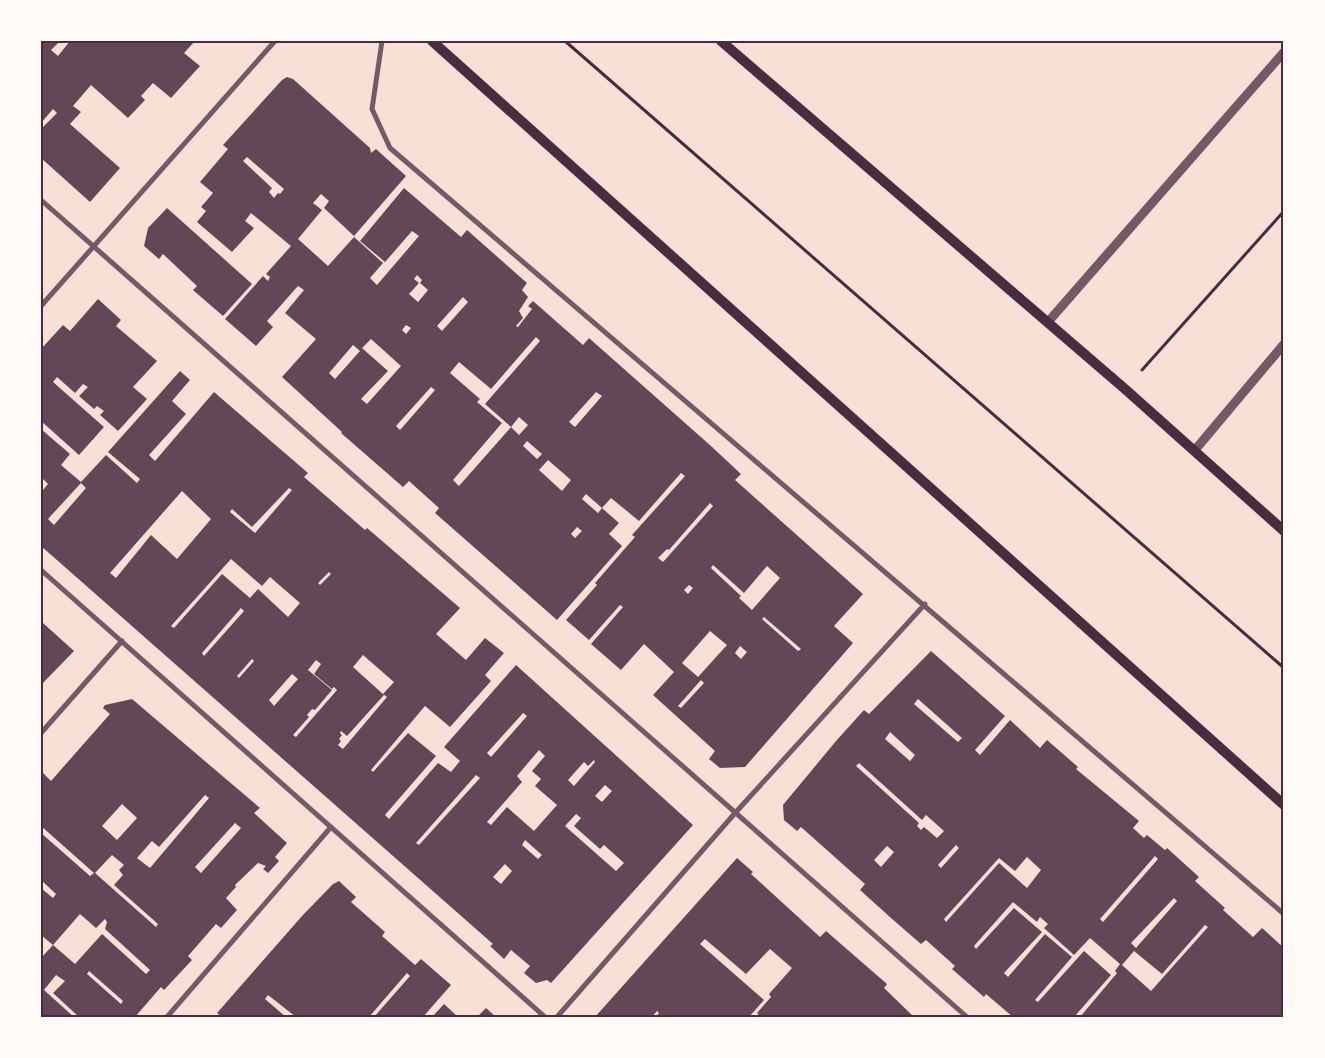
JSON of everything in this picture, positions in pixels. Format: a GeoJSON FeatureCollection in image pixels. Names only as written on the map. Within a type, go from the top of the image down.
{"type":"FeatureCollection","features":[{"type":"Feature","properties":{"kind":"main road"},"geometry":{"type":"LineString","coordinates":[[432,41],[1284,804]]}},
{"type":"Feature","properties":{"kind":"main road"},"geometry":{"type":"LineString","coordinates":[[721,41],[1125,389],[1284,531]]}},
{"type":"Feature","properties":{"kind":"street"},"geometry":{"type":"LineString","coordinates":[[41,306],[275,41]]}},
{"type":"Feature","properties":{"kind":"street"},"geometry":{"type":"LineString","coordinates":[[382,41],[372,109],[390,148],[925,604],[1284,914]]}},
{"type":"Feature","properties":{"kind":"street"},"geometry":{"type":"LineString","coordinates":[[1048,322],[1284,52]]}},
{"type":"Feature","properties":{"kind":"street"},"geometry":{"type":"LineString","coordinates":[[41,200],[967,1017]]}},
{"type":"Feature","properties":{"kind":"street"},"geometry":{"type":"LineString","coordinates":[[1195,450],[1284,344]]}},
{"type":"Feature","properties":{"kind":"street"},"geometry":{"type":"LineString","coordinates":[[41,570],[545,1017]]}},
{"type":"Feature","properties":{"kind":"street"},"geometry":{"type":"LineString","coordinates":[[557,1017],[736,812],[925,604]]}},
{"type":"Feature","properties":{"kind":"street"},"geometry":{"type":"LineString","coordinates":[[41,733],[122,641]]}},
{"type":"Feature","properties":{"kind":"street"},"geometry":{"type":"LineString","coordinates":[[167,1017],[331,827]]}},
{"type":"Feature","properties":{"kind":"path"},"geometry":{"type":"LineString","coordinates":[[566,41],[1284,668]]}},
{"type":"Feature","properties":{"kind":"path"},"geometry":{"type":"LineString","coordinates":[[1125,389],[1284,212]]}},
{"type":"Feature","properties":{"kind":"building"},"geometry":{"type":"Polygon","coordinates":[[[41,41],[60,41],[51,50],[58,56],[70,41],[195,41],[184,53],[200,66],[171,98],[153,83],[141,96],[145,100],[128,118],[91,85],[73,106],[81,112],[70,124],[120,168],[90,202],[41,158],[41,129],[57,113],[53,109],[41,123],[41,41]]]}},
{"type":"Feature","properties":{"kind":"building"},"geometry":{"type":"Polygon","coordinates":[[[287,77],[293,79],[370,148],[371,153],[376,149],[406,176],[354,236],[324,208],[329,201],[321,194],[313,203],[322,210],[298,239],[328,266],[354,237],[383,263],[370,278],[377,285],[419,236],[412,231],[385,262],[360,241],[404,188],[461,237],[467,230],[527,283],[522,290],[528,297],[519,311],[523,318],[516,326],[518,327],[532,309],[528,306],[533,301],[583,345],[589,338],[741,474],[735,480],[863,594],[834,626],[853,643],[745,767],[720,768],[709,759],[715,751],[653,695],[674,672],[644,644],[621,670],[591,644],[623,607],[620,605],[589,640],[566,620],[635,537],[632,535],[685,476],[681,473],[639,521],[611,498],[602,508],[619,523],[609,534],[622,546],[557,620],[435,513],[439,508],[409,481],[403,487],[341,433],[282,377],[316,339],[285,313],[304,290],[298,286],[267,321],[273,327],[256,346],[225,319],[263,276],[268,281],[270,277],[266,274],[291,246],[251,213],[245,221],[254,228],[232,252],[197,222],[206,211],[201,207],[213,193],[200,182],[228,149],[223,145],[282,80],[287,77]],[[247,157],[243,161],[272,188],[269,192],[274,198],[284,189],[247,157]],[[417,275],[414,279],[419,283],[409,294],[418,302],[428,290],[420,283],[422,280],[417,275]],[[463,297],[437,326],[442,331],[468,302],[463,297]],[[406,325],[402,330],[406,334],[411,328],[406,325]],[[536,337],[491,389],[459,362],[450,373],[480,399],[477,402],[502,423],[453,480],[459,486],[511,427],[485,404],[540,341],[536,337]],[[371,339],[362,348],[388,371],[361,399],[367,404],[401,366],[371,339]],[[353,345],[329,373],[335,379],[360,351],[353,345]],[[431,387],[396,426],[400,430],[435,390],[431,387]],[[596,392],[569,422],[575,427],[602,396],[596,392]],[[519,417],[511,427],[519,435],[528,425],[519,417]],[[527,441],[523,446],[537,459],[542,454],[527,441]],[[548,460],[539,470],[562,491],[571,480],[548,460]],[[586,494],[582,499],[598,513],[602,508],[586,494]],[[710,503],[669,550],[667,549],[658,558],[663,562],[713,506],[710,503]],[[577,527],[571,534],[575,538],[582,531],[577,527]],[[713,565],[711,568],[741,596],[739,598],[752,610],[780,578],[767,566],[744,593],[713,565]],[[689,585],[684,590],[688,594],[693,588],[689,585]],[[764,617],[762,619],[798,651],[801,649],[764,617]],[[710,631],[682,663],[698,677],[727,645],[710,631]],[[740,646],[735,653],[741,659],[747,652],[740,646]],[[701,680],[678,706],[681,708],[704,683],[701,680]]]}},
{"type":"Feature","properties":{"kind":"building"},"geometry":{"type":"Polygon","coordinates":[[[167,208],[252,284],[223,316],[193,290],[197,286],[163,254],[159,259],[144,246],[148,228],[167,208]]]}},
{"type":"Feature","properties":{"kind":"building"},"geometry":{"type":"Polygon","coordinates":[[[98,299],[121,320],[116,326],[157,361],[133,387],[147,399],[118,431],[100,415],[104,411],[97,406],[94,409],[79,396],[88,387],[83,384],[75,393],[57,377],[53,382],[104,427],[79,455],[41,421],[41,349],[63,325],[70,331],[98,299]]]}},
{"type":"Feature","properties":{"kind":"building"},"geometry":{"type":"Polygon","coordinates":[[[180,371],[190,380],[172,401],[186,414],[149,455],[155,461],[214,392],[308,473],[304,477],[460,608],[436,634],[466,660],[485,638],[504,653],[485,675],[491,681],[450,727],[425,706],[371,770],[373,772],[408,733],[436,756],[385,815],[389,819],[438,763],[451,772],[460,761],[444,747],[516,665],[693,825],[551,983],[547,980],[536,983],[524,973],[530,966],[511,950],[504,959],[490,946],[493,944],[41,546],[41,489],[43,490],[48,484],[41,477],[41,429],[70,454],[61,465],[81,482],[106,455],[137,483],[140,479],[108,452],[180,371]],[[81,483],[48,519],[54,525],[86,488],[81,483]],[[289,488],[252,527],[232,509],[230,512],[255,533],[292,490],[289,488]],[[182,491],[110,573],[116,578],[151,535],[177,559],[211,519],[182,491]],[[231,559],[171,626],[174,628],[222,574],[250,598],[258,589],[288,617],[300,603],[270,577],[262,586],[231,559]],[[329,572],[318,583],[320,585],[331,574],[329,572]],[[241,608],[202,653],[204,656],[244,611],[241,608]],[[363,655],[353,667],[384,695],[347,736],[341,731],[342,735],[339,739],[341,741],[338,745],[343,749],[387,697],[383,694],[394,682],[363,655]],[[252,659],[237,676],[239,678],[254,661],[252,659]],[[316,660],[308,670],[332,690],[315,710],[312,709],[307,715],[309,717],[293,735],[296,737],[337,690],[334,687],[332,689],[314,674],[321,664],[316,660]],[[292,674],[269,700],[274,706],[298,679],[292,674]],[[523,713],[487,753],[491,757],[527,716],[523,713]],[[539,750],[517,776],[522,782],[487,822],[491,825],[507,807],[534,831],[557,805],[535,786],[541,779],[532,771],[545,756],[539,750]],[[594,760],[588,766],[584,762],[568,780],[574,786],[595,762],[594,760]],[[476,775],[416,843],[419,845],[480,778],[476,775]],[[605,785],[595,796],[602,802],[612,791],[605,785]],[[576,814],[565,826],[616,871],[624,863],[604,845],[600,849],[574,826],[581,818],[576,814]],[[525,840],[522,845],[538,859],[542,855],[525,840]],[[505,864],[493,877],[501,884],[512,871],[505,864]]]}},
{"type":"Feature","properties":{"kind":"building"},"geometry":{"type":"Polygon","coordinates":[[[43,623],[74,651],[41,685],[41,625],[43,623]]]}},
{"type":"Feature","properties":{"kind":"building"},"geometry":{"type":"Polygon","coordinates":[[[931,651],[1005,716],[975,750],[980,755],[1010,720],[1040,748],[1047,740],[1078,767],[1076,769],[1139,821],[1133,828],[1144,838],[1147,835],[1165,850],[1167,848],[1199,877],[1195,881],[1253,937],[1262,928],[1284,948],[1284,1017],[1080,1017],[1117,973],[1115,971],[1120,964],[1090,938],[1074,955],[1044,928],[1048,924],[1040,917],[1037,922],[1013,902],[974,946],[976,949],[1014,908],[1042,932],[1004,973],[1008,977],[1045,934],[1072,957],[1035,1000],[1038,1002],[1084,951],[1111,975],[1074,1017],[1013,1017],[986,994],[984,997],[952,969],[955,966],[926,940],[921,944],[860,890],[865,884],[801,827],[797,831],[784,820],[783,805],[864,710],[869,714],[931,651]],[[918,699],[914,704],[958,742],[962,738],[918,699]],[[890,732],[885,739],[910,761],[915,755],[890,732]],[[859,763],[856,766],[919,823],[917,826],[921,830],[924,827],[937,838],[944,831],[926,815],[922,820],[859,763]],[[956,845],[938,865],[941,868],[959,848],[956,845]],[[887,846],[874,860],[881,867],[894,852],[887,846]],[[1155,856],[1100,919],[1103,922],[1158,859],[1155,856]],[[1027,857],[1015,871],[999,858],[944,919],[946,922],[999,863],[1027,888],[1041,870],[1027,857]],[[1174,898],[1131,943],[1136,948],[1177,901],[1174,898]],[[1205,925],[1162,974],[1134,951],[1122,965],[1151,991],[1208,927],[1205,925]]]}},
{"type":"Feature","properties":{"kind":"building"},"geometry":{"type":"Polygon","coordinates":[[[132,699],[260,808],[254,813],[287,843],[275,857],[279,861],[268,873],[263,869],[266,866],[258,863],[235,885],[236,887],[226,898],[237,910],[221,928],[216,924],[188,956],[192,960],[164,990],[161,987],[135,1017],[79,1017],[53,993],[65,981],[56,975],[44,990],[74,1017],[41,1017],[41,958],[53,945],[41,935],[41,888],[53,898],[56,894],[41,880],[41,833],[90,876],[94,873],[41,826],[41,775],[43,773],[51,781],[110,714],[103,708],[105,705],[132,699]],[[205,795],[159,847],[152,841],[137,858],[150,868],[209,798],[205,795]],[[122,804],[102,826],[117,840],[137,818],[122,804]],[[235,823],[195,867],[201,873],[241,828],[235,823]],[[112,855],[95,873],[156,927],[158,924],[114,885],[123,875],[119,870],[124,865],[112,855]],[[80,914],[53,945],[75,964],[102,934],[146,974],[150,970],[105,929],[107,922],[105,919],[96,928],[80,914]],[[89,971],[87,974],[121,1004],[123,1001],[89,971]]]}},
{"type":"Feature","properties":{"kind":"building"},"geometry":{"type":"Polygon","coordinates":[[[737,858],[753,872],[751,874],[820,937],[826,931],[887,984],[884,988],[914,1017],[760,1017],[757,1013],[771,997],[769,994],[792,968],[770,949],[746,974],[705,939],[700,944],[764,1000],[749,1017],[656,1017],[659,1013],[657,1011],[652,1017],[595,1017],[737,858]]]}},
{"type":"Feature","properties":{"kind":"building"},"geometry":{"type":"Polygon","coordinates":[[[339,881],[356,897],[351,902],[385,932],[382,936],[415,965],[421,959],[451,985],[423,1017],[374,1017],[410,976],[407,973],[369,1017],[296,1017],[268,995],[265,999],[286,1017],[222,1017],[217,1013],[302,916],[333,884],[339,881]]]}},
{"type":"Feature","properties":{"kind":"building"},"geometry":{"type":"Polygon","coordinates":[[[444,1004],[458,1017],[432,1017],[444,1004]]]}},
{"type":"Feature","properties":{"kind":"building"},"geometry":{"type":"Polygon","coordinates":[[[486,1008],[496,1017],[477,1017],[486,1008]]]}}]}
